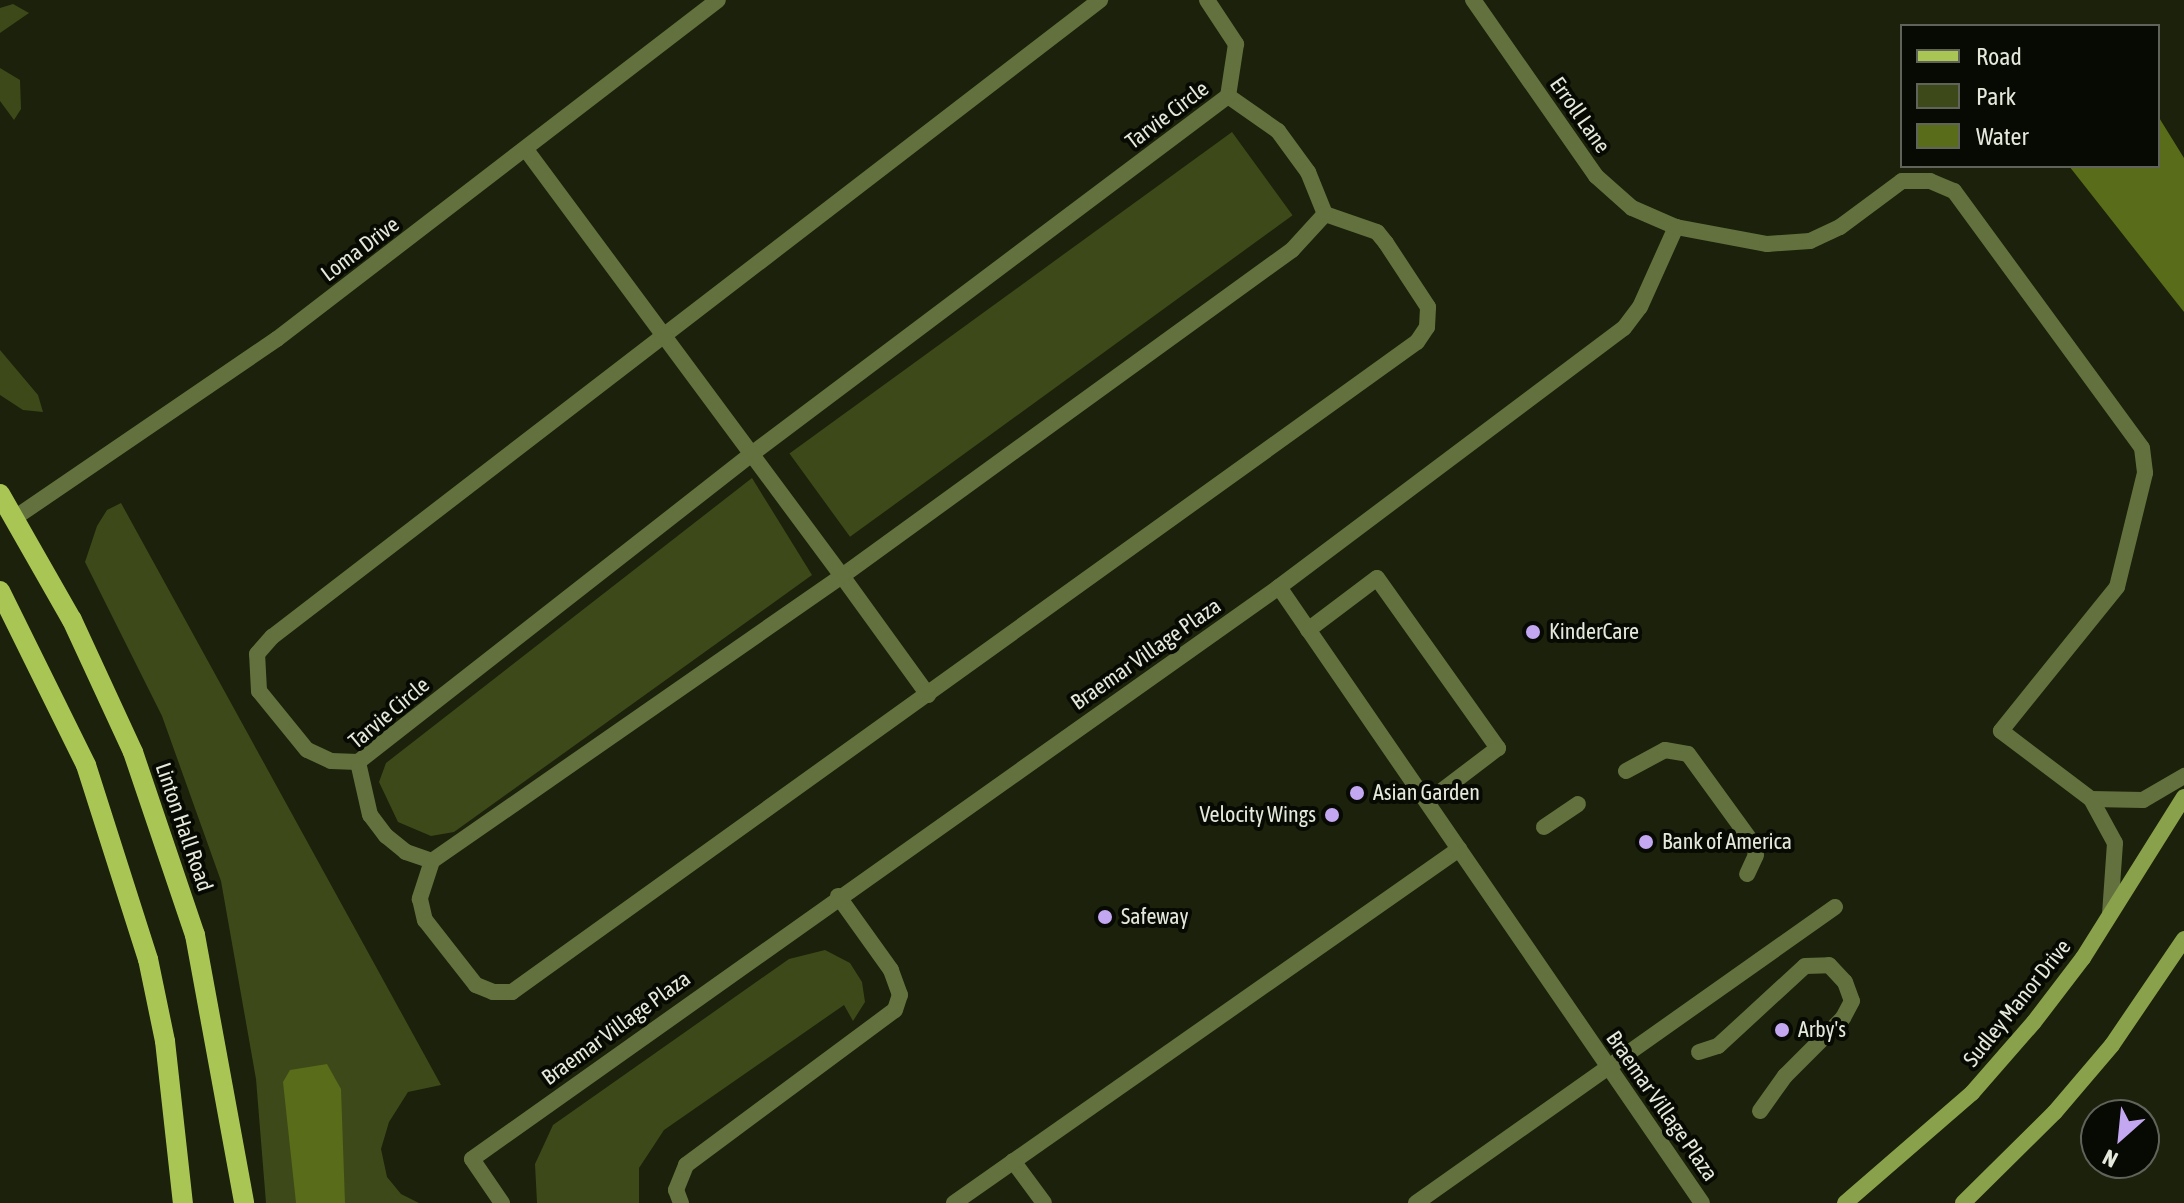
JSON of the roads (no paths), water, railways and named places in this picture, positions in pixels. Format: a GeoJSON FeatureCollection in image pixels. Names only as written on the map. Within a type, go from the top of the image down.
{"type":"FeatureCollection","features":[{"type":"Feature","properties":{"kind":"main road","name":"Linton Hall Road"},"geometry":{"type":"LineString","coordinates":[[0,494],[16,517],[72,620],[133,752],[195,935],[244,1203]]}},
{"type":"Feature","properties":{"kind":"main road"},"geometry":{"type":"LineString","coordinates":[[0,591],[86,765],[148,959],[165,1041],[183,1203]]}},
{"type":"Feature","properties":{"kind":"main road","name":"Sudley Manor Drive"},"geometry":{"type":"LineString","coordinates":[[1845,1203],[1972,1093],[2034,1022],[2110,917],[2184,797]]}},
{"type":"Feature","properties":{"kind":"main road"},"geometry":{"type":"LineString","coordinates":[[1963,1203],[2055,1112],[2112,1045],[2184,939]]}},
{"type":"Feature","properties":{"kind":"street","name":"Loma Drive"},"geometry":{"type":"LineString","coordinates":[[16,517],[264,348],[527,151],[718,0]]}},
{"type":"Feature","properties":{"kind":"street"},"geometry":{"type":"LineString","coordinates":[[358,762],[331,761],[307,750],[259,691],[257,654],[272,637],[663,332],[1100,0]]}},
{"type":"Feature","properties":{"kind":"street"},"geometry":{"type":"LineString","coordinates":[[1207,0],[1236,44],[1228,96]]}},
{"type":"Feature","properties":{"kind":"street","name":"Erroll Lane"},"geometry":{"type":"LineString","coordinates":[[1473,0],[1596,176],[1632,208],[1676,227],[1767,244],[1810,241],[1840,227],[1902,181],[1930,181],[1954,191],[1990,237],[2142,448],[2145,473],[2117,587],[2001,731],[2091,799]]}},
{"type":"Feature","properties":{"kind":"street","name":"Tarvie Circle"},"geometry":{"type":"LineString","coordinates":[[432,861],[406,852],[378,825],[361,789],[358,762],[753,453],[1228,96],[1278,131],[1308,172],[1325,214]]}},
{"type":"Feature","properties":{"kind":"street"},"geometry":{"type":"LineString","coordinates":[[527,151],[753,453],[928,695]]}},
{"type":"Feature","properties":{"kind":"street"},"geometry":{"type":"LineString","coordinates":[[1325,214],[1377,232],[1428,307],[1427,327],[1417,342],[512,992],[493,992],[476,985],[425,920],[420,899],[432,861],[842,576],[1292,250],[1325,214]]}},
{"type":"Feature","properties":{"kind":"street"},"geometry":{"type":"LineString","coordinates":[[1279,587],[1624,328],[1640,307],[1676,227]]}},
{"type":"Feature","properties":{"kind":"street"},"geometry":{"type":"LineString","coordinates":[[1308,630],[1377,578],[1498,748],[1427,802]]}},
{"type":"Feature","properties":{"kind":"street","name":"Braemar Village Plaza"},"geometry":{"type":"LineString","coordinates":[[502,1203],[472,1159],[838,896],[1279,587],[1702,1203]]}},
{"type":"Feature","properties":{"kind":"street"},"geometry":{"type":"LineString","coordinates":[[1626,771],[1665,750],[1688,754],[1754,845],[1756,855],[1747,874]]}},
{"type":"Feature","properties":{"kind":"street"},"geometry":{"type":"LineString","coordinates":[[2110,917],[2115,843],[2091,799],[2143,800],[2184,776]]}},
{"type":"Feature","properties":{"kind":"street"},"geometry":{"type":"LineString","coordinates":[[1544,827],[1578,804]]}},
{"type":"Feature","properties":{"kind":"street"},"geometry":{"type":"LineString","coordinates":[[954,1203],[1459,849]]}},
{"type":"Feature","properties":{"kind":"street"},"geometry":{"type":"LineString","coordinates":[[681,1203],[678,1181],[695,1157],[895,1010],[900,995],[891,970],[838,896]]}},
{"type":"Feature","properties":{"kind":"street"},"geometry":{"type":"LineString","coordinates":[[1416,1203],[1835,907]]}},
{"type":"Feature","properties":{"kind":"street"},"geometry":{"type":"LineString","coordinates":[[1699,1052],[1718,1046],[1805,966],[1829,965],[1845,982],[1852,1001],[1843,1018],[1785,1076],[1760,1111]]}},
{"type":"Feature","properties":{"kind":"street"},"geometry":{"type":"LineString","coordinates":[[1013,1161],[1044,1203]]}},
{"type":"Feature","properties":{"kind":"water"},"geometry":{"type":"Polygon","coordinates":[[[2160,119],[2184,158],[2184,312],[2071,168],[2160,168],[2160,119]]]}},
{"type":"Feature","properties":{"kind":"water"},"geometry":{"type":"Polygon","coordinates":[[[327,1064],[341,1089],[345,1203],[296,1203],[283,1082],[290,1070],[327,1064]]]}},
{"type":"Feature","properties":{"kind":"place","name":"KinderCare"},"geometry":{"type":"Point","coordinates":[1533,632]}},
{"type":"Feature","properties":{"kind":"place","name":"Asian Garden"},"geometry":{"type":"Point","coordinates":[1357,793]}},
{"type":"Feature","properties":{"kind":"place","name":"Velocity Wings"},"geometry":{"type":"Point","coordinates":[1332,815]}},
{"type":"Feature","properties":{"kind":"place","name":"Bank of America"},"geometry":{"type":"Point","coordinates":[1646,842]}},
{"type":"Feature","properties":{"kind":"place","name":"Safeway"},"geometry":{"type":"Point","coordinates":[1105,917]}},
{"type":"Feature","properties":{"kind":"place","name":"Arby's"},"geometry":{"type":"Point","coordinates":[1782,1030]}}]}
